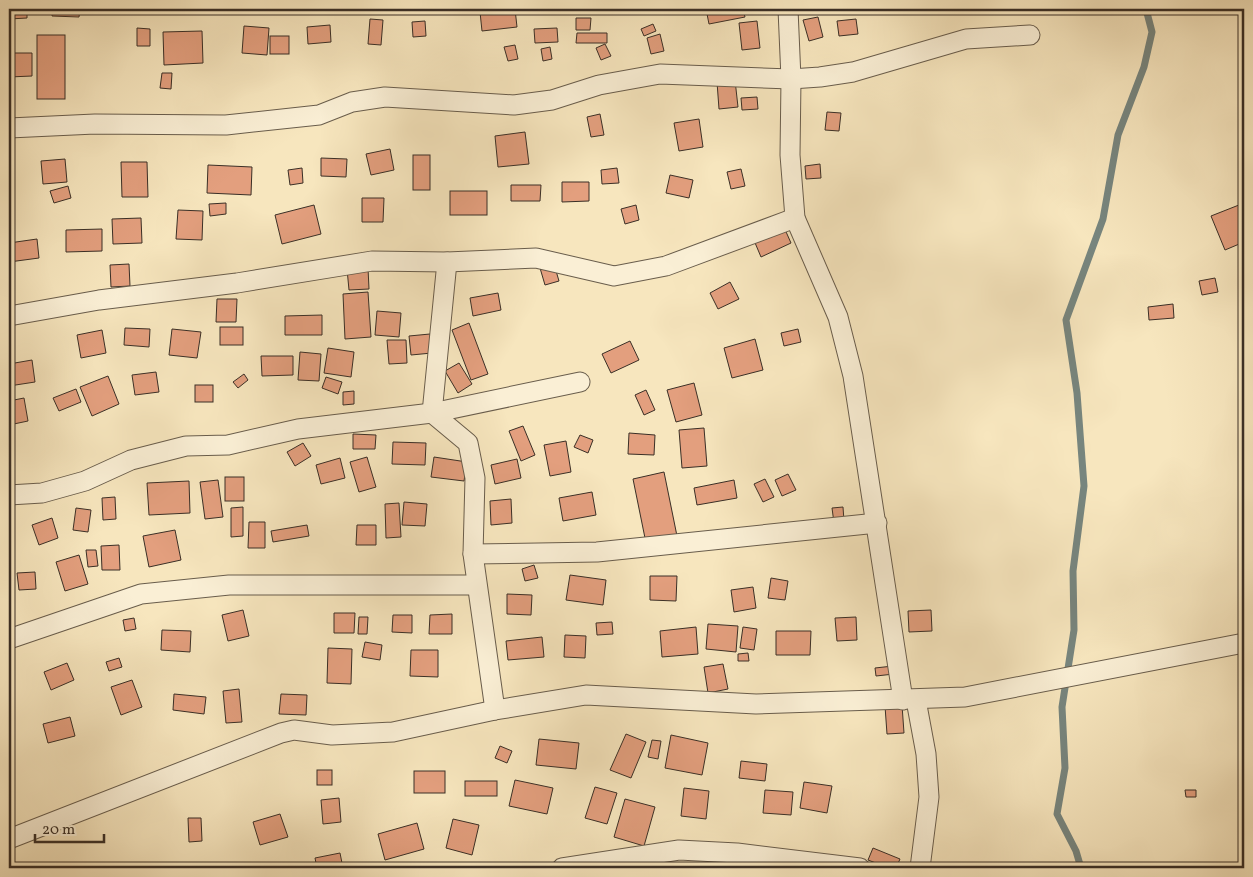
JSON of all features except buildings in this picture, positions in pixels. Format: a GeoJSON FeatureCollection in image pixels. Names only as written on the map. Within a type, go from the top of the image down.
{"type":"FeatureCollection","features":[{"type":"Feature","properties":{"kind":"street"},"geometry":{"type":"LineString","coordinates":[[788,9],[791,79],[790,154],[795,218],[838,317],[853,376],[877,523],[910,700],[926,754],[929,797],[920,868]]}},
{"type":"Feature","properties":{"kind":"street"},"geometry":{"type":"LineString","coordinates":[[9,128],[95,124],[226,126],[319,115],[352,102],[385,97],[514,105],[552,100],[599,85],[660,74],[791,79],[853,72],[966,39],[1030,35]]}},
{"type":"Feature","properties":{"kind":"street"},"geometry":{"type":"LineString","coordinates":[[9,316],[99,300],[237,283],[372,260],[447,262],[536,258],[614,276],[666,266],[795,218]]}},
{"type":"Feature","properties":{"kind":"street"},"geometry":{"type":"LineString","coordinates":[[432,413],[447,262]]}},
{"type":"Feature","properties":{"kind":"street"},"geometry":{"type":"LineString","coordinates":[[9,495],[42,493],[85,481],[131,460],[186,446],[228,445],[298,429],[432,413],[580,382]]}},
{"type":"Feature","properties":{"kind":"street"},"geometry":{"type":"LineString","coordinates":[[432,413],[468,443],[475,478],[473,554],[476,585],[495,710]]}},
{"type":"Feature","properties":{"kind":"street"},"geometry":{"type":"LineString","coordinates":[[473,554],[597,552],[877,523]]}},
{"type":"Feature","properties":{"kind":"street"},"geometry":{"type":"LineString","coordinates":[[9,639],[141,594],[229,585],[476,585]]}},
{"type":"Feature","properties":{"kind":"street"},"geometry":{"type":"LineString","coordinates":[[9,839],[281,733],[294,730],[332,735],[393,732],[495,710],[586,695],[756,704],[965,697],[1129,667],[1244,643]]}},
{"type":"Feature","properties":{"kind":"street"},"geometry":{"type":"LineString","coordinates":[[562,868],[679,850],[737,853],[860,868]]}},
{"type":"Feature","properties":{"kind":"waterway"},"geometry":{"type":"LineString","coordinates":[[1081,868],[1076,851],[1057,814],[1065,768],[1062,707],[1074,630],[1073,571],[1084,486],[1077,393],[1066,320],[1103,219],[1118,135],[1144,67],[1152,32],[1146,9]]}}]}
